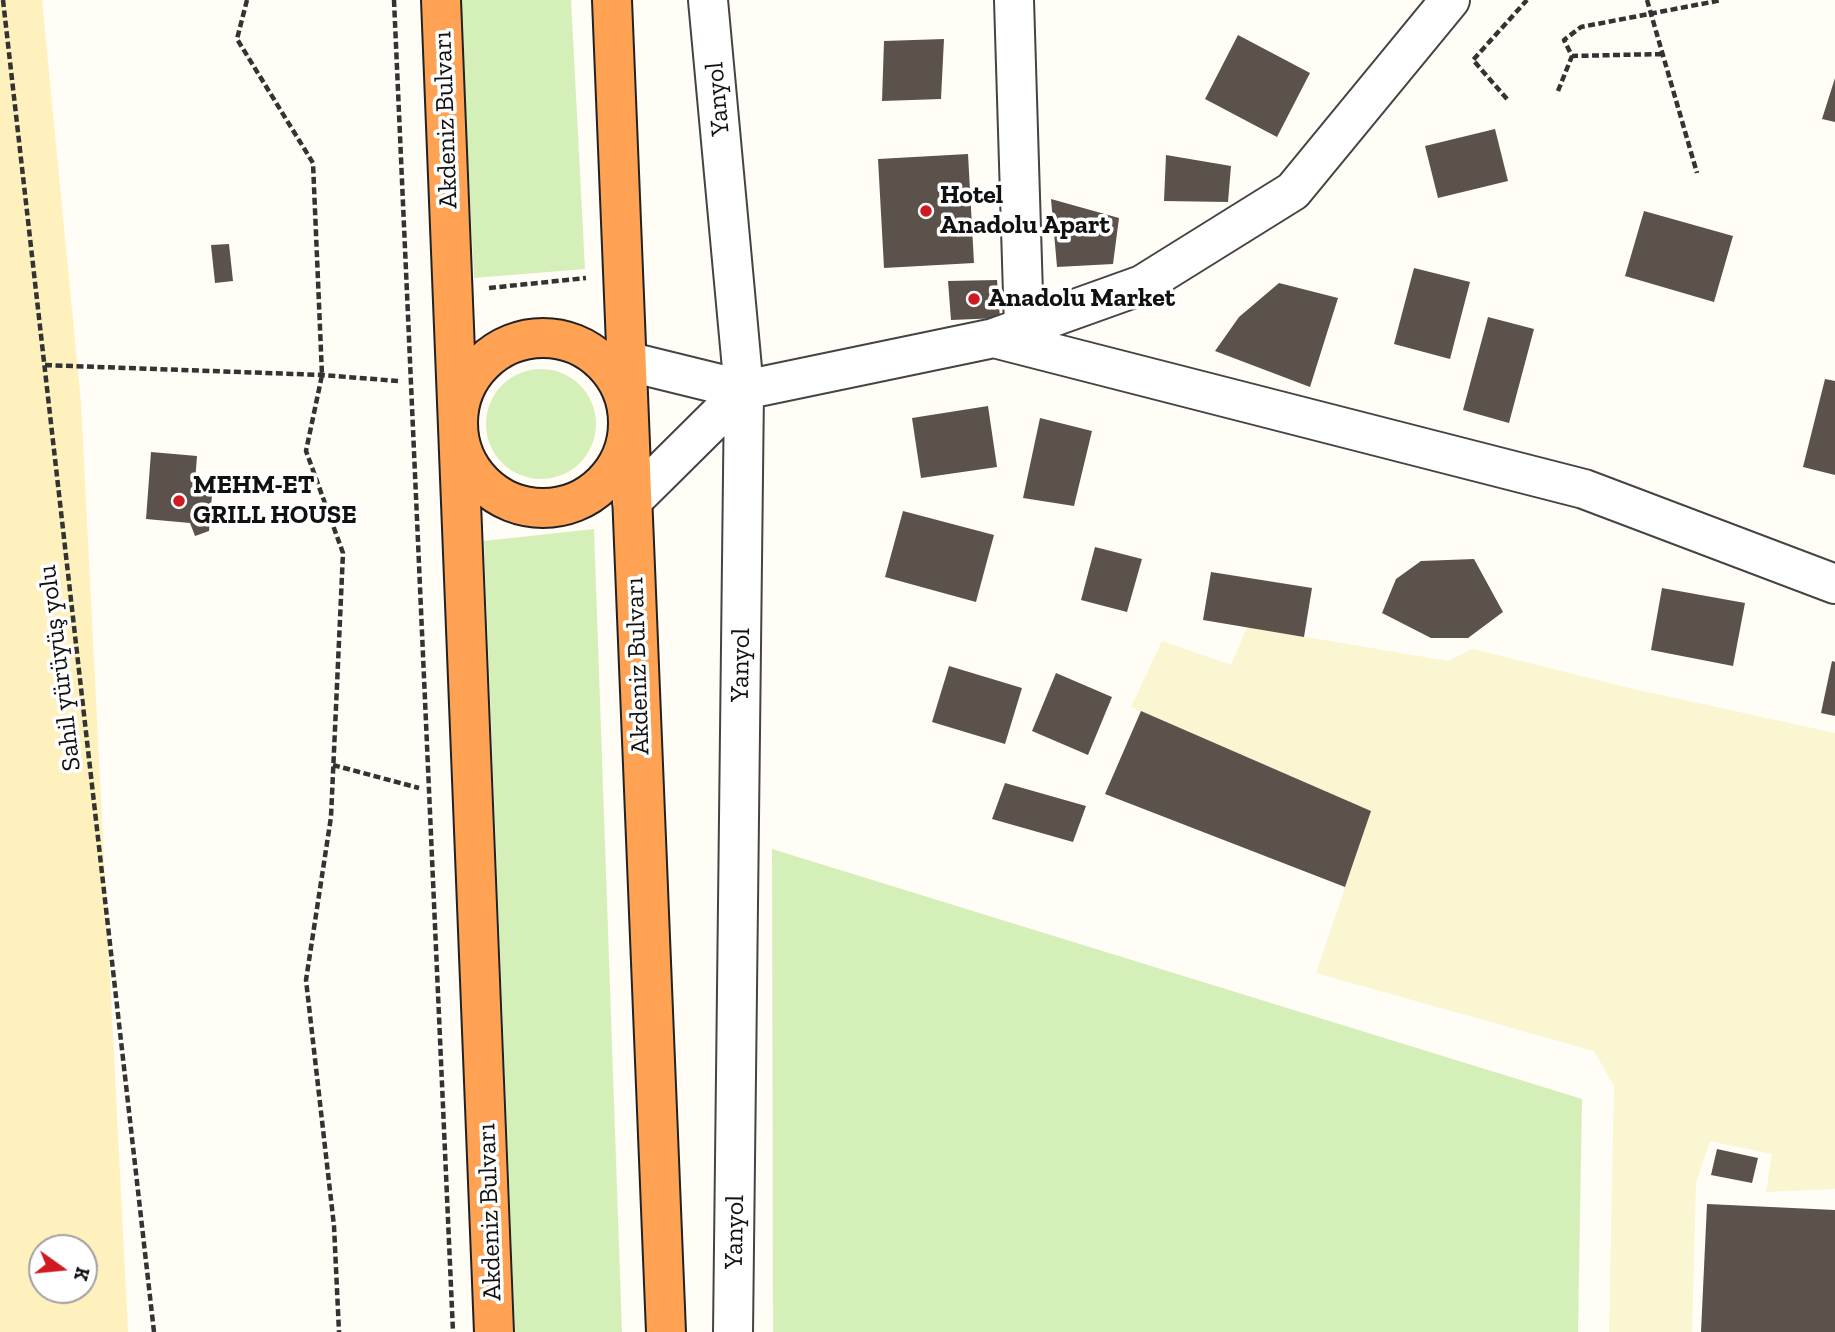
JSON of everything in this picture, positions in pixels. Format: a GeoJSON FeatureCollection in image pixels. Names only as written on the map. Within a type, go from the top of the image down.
{"type":"FeatureCollection","features":[{"type":"Feature","properties":{"kind":"highway","name":"Akdeniz Bulvarı"},"geometry":{"type":"LineString","coordinates":[[441,0],[495,1332]]}},
{"type":"Feature","properties":{"kind":"highway","name":"Akdeniz Bulvarı"},"geometry":{"type":"LineString","coordinates":[[612,0],[666,1332]]}},
{"type":"Feature","properties":{"kind":"highway"},"geometry":{"type":"LineString","coordinates":[[549,337],[578,344],[602,361],[620,385],[628,414],[627,440],[617,466],[600,487],[577,501],[551,508],[524,506],[499,497],[479,480],[464,457],[457,431],[460,402],[472,374],[493,353],[520,340],[549,337]]}},
{"type":"Feature","properties":{"kind":"street","name":"Yanyol"},"geometry":{"type":"LineString","coordinates":[[709,0],[744,390],[733,1332]]}},
{"type":"Feature","properties":{"kind":"street"},"geometry":{"type":"LineString","coordinates":[[1009,333],[1014,0]]}},
{"type":"Feature","properties":{"kind":"street"},"geometry":{"type":"LineString","coordinates":[[626,361],[744,390],[1009,333],[1142,285],[1293,191],[1450,0]]}},
{"type":"Feature","properties":{"kind":"street"},"geometry":{"type":"LineString","coordinates":[[1009,333],[1584,489],[1835,584]]}},
{"type":"Feature","properties":{"kind":"street"},"geometry":{"type":"LineString","coordinates":[[632,500],[744,390]]}},
{"type":"Feature","properties":{"kind":"path","name":"Sahil yürüyüş yolu"},"geometry":{"type":"LineString","coordinates":[[2,0],[154,1332]]}},
{"type":"Feature","properties":{"kind":"path"},"geometry":{"type":"LineString","coordinates":[[247,0],[237,39],[313,163],[322,375],[306,451],[343,553],[331,817],[306,980],[334,1226],[339,1332]]}},
{"type":"Feature","properties":{"kind":"path"},"geometry":{"type":"LineString","coordinates":[[394,0],[453,1332]]}},
{"type":"Feature","properties":{"kind":"path"},"geometry":{"type":"LineString","coordinates":[[1507,99],[1473,60],[1527,0]]}},
{"type":"Feature","properties":{"kind":"path"},"geometry":{"type":"LineString","coordinates":[[1647,0],[1697,173]]}},
{"type":"Feature","properties":{"kind":"path"},"geometry":{"type":"LineString","coordinates":[[1558,92],[1572,56],[1564,40],[1581,27],[1722,0]]}},
{"type":"Feature","properties":{"kind":"path"},"geometry":{"type":"LineString","coordinates":[[1572,56],[1662,54]]}},
{"type":"Feature","properties":{"kind":"path"},"geometry":{"type":"LineString","coordinates":[[484,288],[586,278]]}},
{"type":"Feature","properties":{"kind":"path"},"geometry":{"type":"LineString","coordinates":[[45,365],[322,375],[398,381]]}},
{"type":"Feature","properties":{"kind":"path"},"geometry":{"type":"LineString","coordinates":[[333,765],[419,788]]}},
{"type":"Feature","properties":{"kind":"shaded area"},"geometry":{"type":"Polygon","coordinates":[[[1247,627],[1448,661],[1473,649],[1629,688],[1835,733],[1835,1189],[1766,1192],[1772,1154],[1710,1141],[1696,1183],[1692,1332],[1609,1332],[1614,1086],[1594,1051],[1316,973],[1371,811],[1131,707],[1162,641],[1231,665],[1247,627]]]}},
{"type":"Feature","properties":{"kind":"green space"},"geometry":{"type":"Polygon","coordinates":[[[460,0],[571,0],[585,269],[474,278],[460,0]]]}},
{"type":"Feature","properties":{"kind":"green space"},"geometry":{"type":"Polygon","coordinates":[[[541,369],[562,373],[580,385],[592,403],[596,424],[592,445],[580,463],[562,475],[541,479],[520,475],[502,463],[490,445],[486,424],[490,403],[502,385],[520,373],[541,369]]]}},
{"type":"Feature","properties":{"kind":"green space"},"geometry":{"type":"Polygon","coordinates":[[[594,529],[622,1332],[515,1332],[484,541],[594,529]]]}},
{"type":"Feature","properties":{"kind":"green space"},"geometry":{"type":"Polygon","coordinates":[[[772,849],[1582,1099],[1578,1332],[773,1332],[772,849]]]}},
{"type":"Feature","properties":{"kind":"sand"},"geometry":{"type":"Polygon","coordinates":[[[0,0],[42,0],[81,403],[128,1332],[0,1332],[0,0]]]}},
{"type":"Feature","properties":{"kind":"building"},"geometry":{"type":"Polygon","coordinates":[[[1238,35],[1310,73],[1277,137],[1205,99],[1238,35]]]}},
{"type":"Feature","properties":{"kind":"building"},"geometry":{"type":"Polygon","coordinates":[[[944,39],[941,99],[882,101],[884,41],[944,39]]]}},
{"type":"Feature","properties":{"kind":"building"},"geometry":{"type":"Polygon","coordinates":[[[1835,78],[1835,122],[1822,119],[1835,78]]]}},
{"type":"Feature","properties":{"kind":"building"},"geometry":{"type":"Polygon","coordinates":[[[1495,129],[1508,181],[1438,198],[1425,146],[1495,129]]]}},
{"type":"Feature","properties":{"kind":"building","name":"Hotel Anadolu Apart"},"geometry":{"type":"Polygon","coordinates":[[[968,154],[974,263],[884,268],[878,159],[968,154]]]}},
{"type":"Feature","properties":{"kind":"building"},"geometry":{"type":"Polygon","coordinates":[[[1166,155],[1231,166],[1228,202],[1164,201],[1166,155]]]}},
{"type":"Feature","properties":{"kind":"building"},"geometry":{"type":"Polygon","coordinates":[[[1051,199],[1119,218],[1113,264],[1057,267],[1051,199]]]}},
{"type":"Feature","properties":{"kind":"building"},"geometry":{"type":"Polygon","coordinates":[[[1644,211],[1733,236],[1714,302],[1625,276],[1644,211]]]}},
{"type":"Feature","properties":{"kind":"building"},"geometry":{"type":"Polygon","coordinates":[[[229,244],[233,281],[215,283],[211,245],[229,244]]]}},
{"type":"Feature","properties":{"kind":"building"},"geometry":{"type":"Polygon","coordinates":[[[1414,268],[1470,282],[1450,359],[1394,344],[1414,268]]]}},
{"type":"Feature","properties":{"kind":"building","name":"Anadolu Market"},"geometry":{"type":"Polygon","coordinates":[[[997,280],[1000,318],[951,320],[948,281],[997,280]]]}},
{"type":"Feature","properties":{"kind":"building"},"geometry":{"type":"Polygon","coordinates":[[[1279,283],[1338,298],[1310,387],[1215,351],[1239,317],[1279,283]]]}},
{"type":"Feature","properties":{"kind":"building"},"geometry":{"type":"Polygon","coordinates":[[[1488,317],[1534,329],[1509,423],[1463,410],[1488,317]]]}},
{"type":"Feature","properties":{"kind":"building"},"geometry":{"type":"Polygon","coordinates":[[[1825,379],[1835,381],[1835,475],[1803,467],[1825,379]]]}},
{"type":"Feature","properties":{"kind":"building"},"geometry":{"type":"Polygon","coordinates":[[[988,406],[997,467],[921,478],[912,418],[988,406]]]}},
{"type":"Feature","properties":{"kind":"building"},"geometry":{"type":"Polygon","coordinates":[[[1040,418],[1092,431],[1074,506],[1023,498],[1040,418]]]}},
{"type":"Feature","properties":{"kind":"building","name":"MEHM-ET GRILL HOUSE"},"geometry":{"type":"Polygon","coordinates":[[[151,452],[197,456],[195,482],[213,483],[209,531],[195,536],[190,523],[146,519],[151,452]]]}},
{"type":"Feature","properties":{"kind":"building"},"geometry":{"type":"Polygon","coordinates":[[[903,511],[994,535],[976,602],[885,577],[903,511]]]}},
{"type":"Feature","properties":{"kind":"building"},"geometry":{"type":"Polygon","coordinates":[[[1095,547],[1142,559],[1127,612],[1081,600],[1095,547]]]}},
{"type":"Feature","properties":{"kind":"building"},"geometry":{"type":"Polygon","coordinates":[[[1474,559],[1503,612],[1468,638],[1431,638],[1382,613],[1396,579],[1421,561],[1474,559]]]}},
{"type":"Feature","properties":{"kind":"building"},"geometry":{"type":"Polygon","coordinates":[[[1211,572],[1312,588],[1304,637],[1203,620],[1211,572]]]}},
{"type":"Feature","properties":{"kind":"building"},"geometry":{"type":"Polygon","coordinates":[[[1662,588],[1745,603],[1733,666],[1651,650],[1662,588]]]}},
{"type":"Feature","properties":{"kind":"building"},"geometry":{"type":"Polygon","coordinates":[[[1832,661],[1835,662],[1835,716],[1821,713],[1832,661]]]}},
{"type":"Feature","properties":{"kind":"building"},"geometry":{"type":"Polygon","coordinates":[[[949,666],[1022,688],[1005,744],[932,722],[949,666]]]}},
{"type":"Feature","properties":{"kind":"building"},"geometry":{"type":"Polygon","coordinates":[[[1056,673],[1112,697],[1088,755],[1032,731],[1056,673]]]}},
{"type":"Feature","properties":{"kind":"building"},"geometry":{"type":"Polygon","coordinates":[[[1141,711],[1371,811],[1345,887],[1105,794],[1141,711]]]}},
{"type":"Feature","properties":{"kind":"building"},"geometry":{"type":"Polygon","coordinates":[[[1005,783],[1086,806],[1073,842],[992,819],[1005,783]]]}},
{"type":"Feature","properties":{"kind":"building"},"geometry":{"type":"Polygon","coordinates":[[[1717,1149],[1758,1158],[1752,1183],[1711,1175],[1717,1149]]]}},
{"type":"Feature","properties":{"kind":"building"},"geometry":{"type":"Polygon","coordinates":[[[1707,1204],[1835,1210],[1835,1332],[1701,1332],[1707,1204]]]}},
{"type":"Feature","properties":{"kind":"place","name":"Hotel Anadolu Apart"},"geometry":{"type":"Point","coordinates":[926,211]}},
{"type":"Feature","properties":{"kind":"place","name":"Anadolu Market"},"geometry":{"type":"Point","coordinates":[974,299]}},
{"type":"Feature","properties":{"kind":"place","name":"MEHM-ET GRILL HOUSE"},"geometry":{"type":"Point","coordinates":[179,501]}}]}
